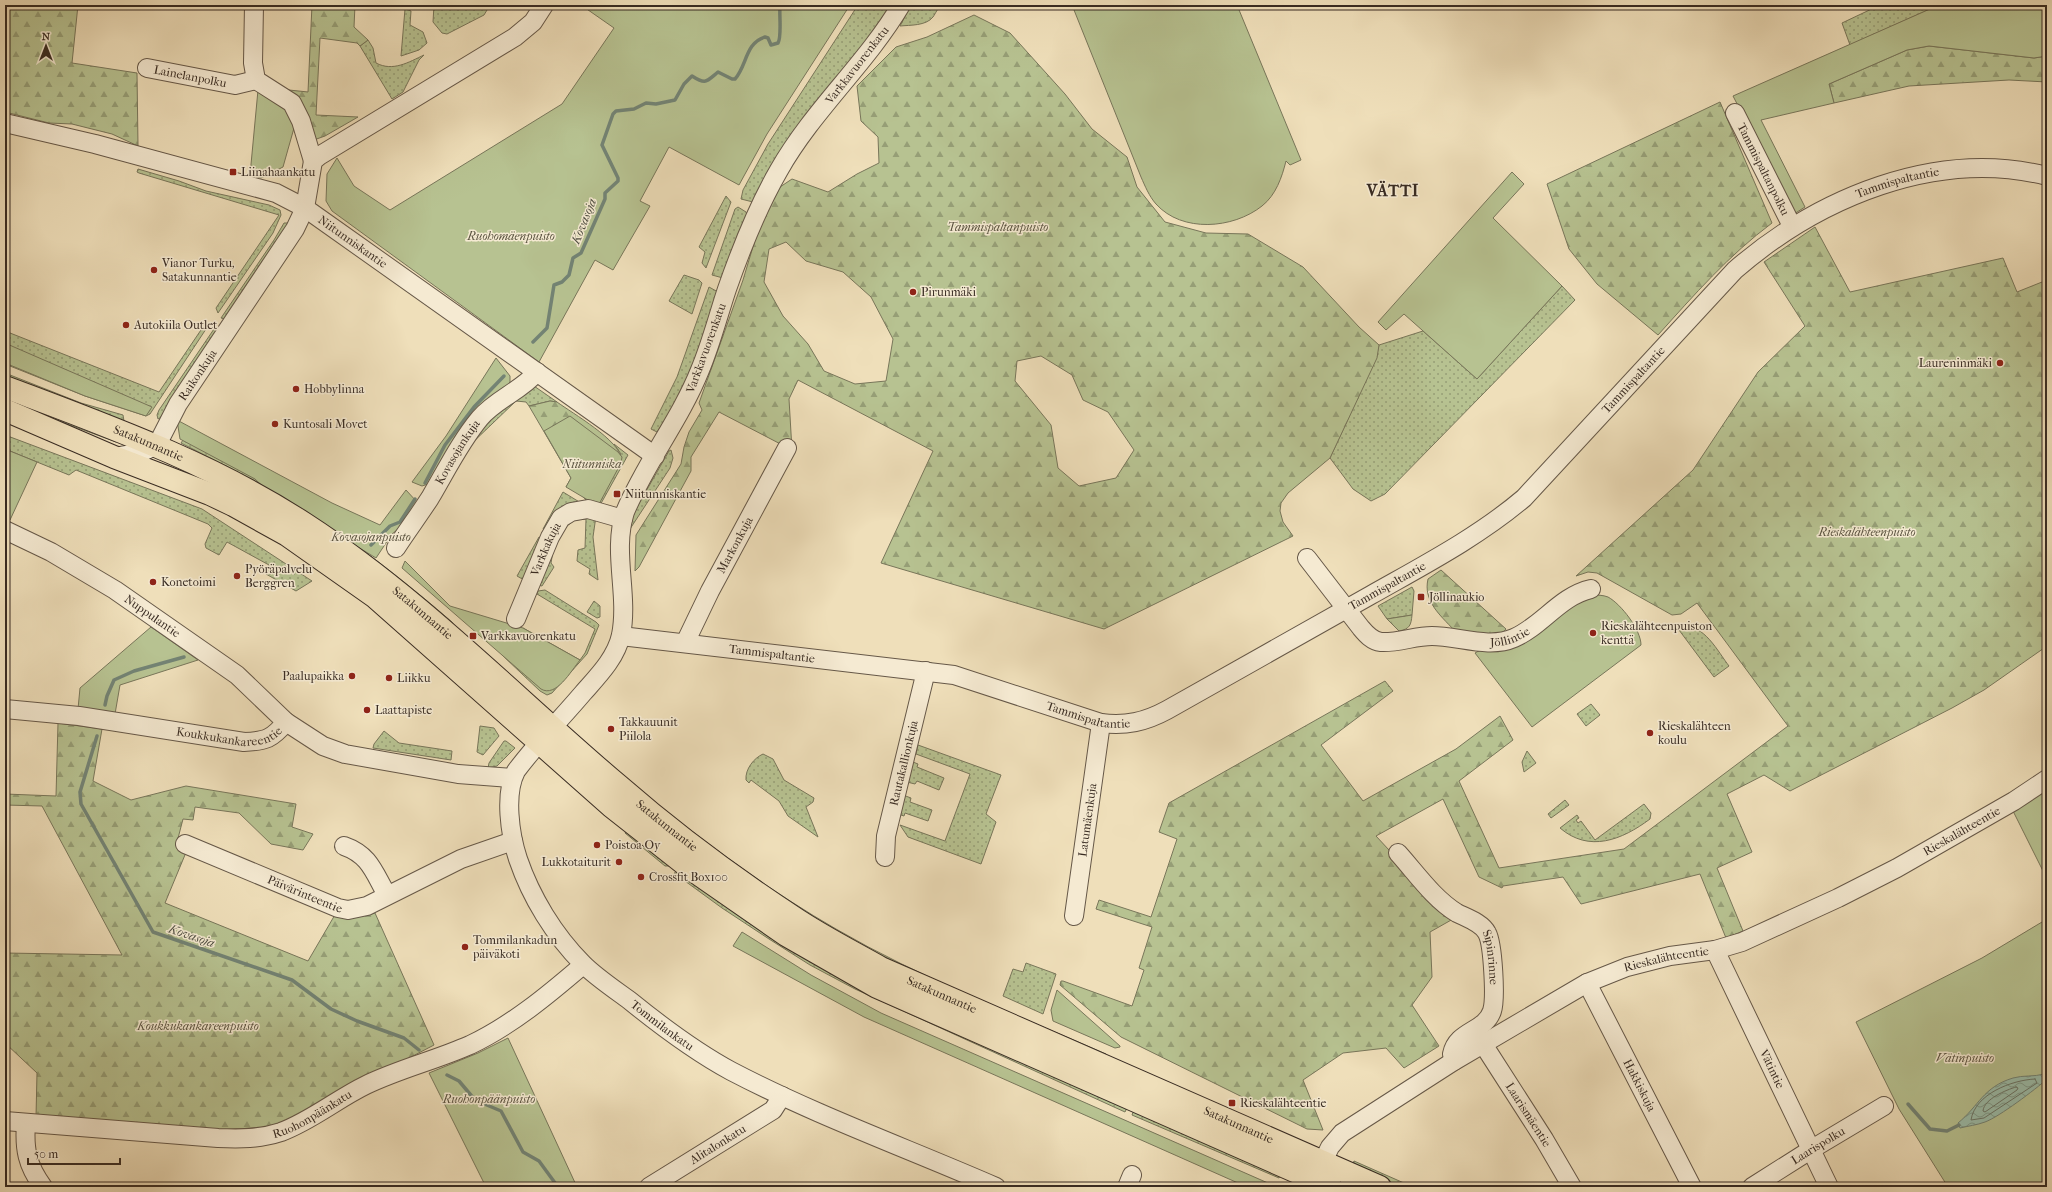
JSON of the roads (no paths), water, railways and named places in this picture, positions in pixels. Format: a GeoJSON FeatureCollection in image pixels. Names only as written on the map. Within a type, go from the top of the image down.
{"type":"FeatureCollection","features":[{"type":"Feature","properties":{"kind":"main road","name":"Satakunnantie"},"geometry":{"type":"LineString","coordinates":[[5,387],[157,445],[246,489],[304,523],[351,556],[435,624],[546,736]]}},
{"type":"Feature","properties":{"kind":"main road","name":"Satakunnantie"},"geometry":{"type":"LineString","coordinates":[[5,410],[114,457],[233,505],[265,522],[306,548],[375,597],[546,736],[618,786],[702,854],[788,914],[820,934],[881,968],[1323,1176],[1380,1187]]}},
{"type":"Feature","properties":{"kind":"street"},"geometry":{"type":"LineString","coordinates":[[254,5],[253,63],[256,80],[292,103],[301,121],[313,161],[305,208]]}},
{"type":"Feature","properties":{"kind":"street"},"geometry":{"type":"LineString","coordinates":[[313,161],[515,38],[533,22],[544,5]]}},
{"type":"Feature","properties":{"kind":"street","name":"Varkkavuorenkatu"},"geometry":{"type":"LineString","coordinates":[[546,736],[610,660],[621,636],[624,604],[619,544],[623,519],[630,501],[686,401],[700,369],[742,248],[755,218],[779,170],[799,139],[887,28],[901,5]]}},
{"type":"Feature","properties":{"kind":"street","name":"Lainelanpolku"},"geometry":{"type":"LineString","coordinates":[[147,68],[235,85],[256,80]]}},
{"type":"Feature","properties":{"kind":"street","name":"Tammispaltanpolku"},"geometry":{"type":"LineString","coordinates":[[1735,113],[1792,226]]}},
{"type":"Feature","properties":{"kind":"street","name":"Niitunniskantie"},"geometry":{"type":"LineString","coordinates":[[5,123],[94,144],[276,194],[305,208],[655,456]]}},
{"type":"Feature","properties":{"kind":"street","name":"Tammispaltantie"},"geometry":{"type":"LineString","coordinates":[[621,636],[926,671],[968,679],[1081,718],[1101,723],[1130,724],[1153,718],[1347,609],[1478,533],[1524,498],[1735,270],[1754,253],[1792,226],[1844,199],[1872,188],[1920,176],[1946,171],[1991,168],[2047,176]]}},
{"type":"Feature","properties":{"kind":"street","name":"Raikonkuja"},"geometry":{"type":"LineString","coordinates":[[157,445],[178,404],[295,230],[305,208]]}},
{"type":"Feature","properties":{"kind":"street","name":"Kovasojankuja"},"geometry":{"type":"LineString","coordinates":[[396,548],[429,499],[461,445],[481,417],[496,404],[525,385],[537,372]]}},
{"type":"Feature","properties":{"kind":"street"},"geometry":{"type":"LineString","coordinates":[[114,457],[142,452],[157,445]]}},
{"type":"Feature","properties":{"kind":"street","name":"Markonkuja"},"geometry":{"type":"LineString","coordinates":[[685,643],[710,591],[786,448]]}},
{"type":"Feature","properties":{"kind":"street","name":"Varkkakuja"},"geometry":{"type":"LineString","coordinates":[[516,619],[552,532],[561,518],[571,512],[588,509],[623,519]]}},
{"type":"Feature","properties":{"kind":"street","name":"Nuppulantie"},"geometry":{"type":"LineString","coordinates":[[5,530],[51,552],[115,590],[237,676],[286,722]]}},
{"type":"Feature","properties":{"kind":"street"},"geometry":{"type":"LineString","coordinates":[[1307,558],[1347,609]]}},
{"type":"Feature","properties":{"kind":"street","name":"Jöllintie"},"geometry":{"type":"LineString","coordinates":[[1347,609],[1361,628],[1373,639],[1380,642],[1434,636],[1485,641],[1504,641],[1512,639],[1530,630],[1568,599],[1581,591],[1591,590]]}},
{"type":"Feature","properties":{"kind":"street","name":"Rautakallionkuja"},"geometry":{"type":"LineString","coordinates":[[885,857],[886,836],[926,671]]}},
{"type":"Feature","properties":{"kind":"street","name":"Koukkukankareentie"},"geometry":{"type":"LineString","coordinates":[[5,709],[79,716],[244,742],[259,742],[270,738],[286,722],[323,746],[345,754],[458,774],[512,778]]}},
{"type":"Feature","properties":{"kind":"street","name":"Latumäenkuja"},"geometry":{"type":"LineString","coordinates":[[1074,916],[1101,723]]}},
{"type":"Feature","properties":{"kind":"street"},"geometry":{"type":"LineString","coordinates":[[512,778],[546,736]]}},
{"type":"Feature","properties":{"kind":"street","name":"Tommilankatu"},"geometry":{"type":"LineString","coordinates":[[512,778],[509,815],[513,841],[521,869],[535,899],[559,935],[583,965],[673,1036],[730,1070],[782,1096],[990,1186]]}},
{"type":"Feature","properties":{"kind":"street","name":"Rieskalähteentie"},"geometry":{"type":"LineString","coordinates":[[1323,1176],[1330,1147],[1342,1133],[1454,1061],[1587,983],[1627,967],[1670,956],[1716,950],[1742,942],[1838,898],[1897,868],[2007,805],[2047,779]]}},
{"type":"Feature","properties":{"kind":"street","name":"Päivärinteentie"},"geometry":{"type":"LineString","coordinates":[[185,844],[338,908],[348,910],[358,909],[461,859],[513,841]]}},
{"type":"Feature","properties":{"kind":"street"},"geometry":{"type":"LineString","coordinates":[[344,846],[357,851],[364,856],[387,895]]}},
{"type":"Feature","properties":{"kind":"street","name":"Sipinrinne"},"geometry":{"type":"LineString","coordinates":[[1398,853],[1441,901],[1452,910],[1482,926],[1488,934],[1494,989],[1492,1012],[1486,1021],[1458,1040],[1452,1054],[1454,1061]]}},
{"type":"Feature","properties":{"kind":"street","name":"Vätintie"},"geometry":{"type":"LineString","coordinates":[[1716,950],[1829,1187]]}},
{"type":"Feature","properties":{"kind":"street","name":"Ruohonpäänkatu"},"geometry":{"type":"LineString","coordinates":[[5,1121],[218,1138],[246,1139],[280,1132],[312,1117],[365,1086],[470,1045],[504,1027],[553,991],[583,965]]}},
{"type":"Feature","properties":{"kind":"street","name":"Hakkiskuja"},"geometry":{"type":"LineString","coordinates":[[1587,983],[1692,1187]]}},
{"type":"Feature","properties":{"kind":"street","name":"Laarismäentie"},"geometry":{"type":"LineString","coordinates":[[1483,1044],[1544,1139],[1572,1187]]}},
{"type":"Feature","properties":{"kind":"street","name":"Alitalonkatu"},"geometry":{"type":"LineString","coordinates":[[649,1187],[773,1110],[782,1096]]}},
{"type":"Feature","properties":{"kind":"street","name":"Laarispolku"},"geometry":{"type":"LineString","coordinates":[[1752,1187],[1884,1106]]}},
{"type":"Feature","properties":{"kind":"street"},"geometry":{"type":"LineString","coordinates":[[26,1122],[26,1146],[30,1166],[43,1187]]}},
{"type":"Feature","properties":{"kind":"water"},"geometry":{"type":"Polygon","coordinates":[[[2044,1074],[2047,1079],[1999,1115],[1976,1125],[1960,1128],[1958,1123],[1995,1086],[2013,1078],[2044,1074]]]}},
{"type":"Feature","properties":{"kind":"waterway","name":"Kovasoja"},"geometry":{"type":"LineString","coordinates":[[533,342],[547,328],[554,285],[562,282],[569,275],[573,258],[581,253],[605,199],[605,193],[618,181],[618,178],[602,145],[613,114],[616,111],[634,109],[646,103],[656,104],[675,100],[684,84],[692,76],[700,81],[706,81],[718,72],[735,79],[739,74],[750,49],[758,40],[765,37],[768,38],[771,45],[778,43],[780,36],[780,5]]}},
{"type":"Feature","properties":{"kind":"waterway","name":"Kovasoja"},"geometry":{"type":"LineString","coordinates":[[425,483],[445,445],[474,407],[504,376]]}},
{"type":"Feature","properties":{"kind":"waterway","name":"Kovasoja"},"geometry":{"type":"LineString","coordinates":[[371,545],[390,526],[400,522],[415,499]]}},
{"type":"Feature","properties":{"kind":"waterway","name":"Kovasoja"},"geometry":{"type":"LineString","coordinates":[[105,705],[114,680],[134,671],[184,657]]}},
{"type":"Feature","properties":{"kind":"waterway","name":"Kovasoja"},"geometry":{"type":"LineString","coordinates":[[97,736],[80,792],[81,804],[153,932],[292,980],[331,1009],[357,1021],[404,1038],[419,1050]]}},
{"type":"Feature","properties":{"kind":"waterway","name":"Kovasoja"},"geometry":{"type":"LineString","coordinates":[[447,1075],[459,1081],[475,1100],[501,1111],[523,1152],[539,1161],[558,1187]]}},
{"type":"Feature","properties":{"kind":"waterway"},"geometry":{"type":"LineString","coordinates":[[1908,1104],[1930,1129],[1947,1131],[1959,1125]]}},
{"type":"Feature","properties":{"kind":"place","name":"Liinahaankatu"},"geometry":{"type":"Point","coordinates":[233,172]}},
{"type":"Feature","properties":{"kind":"place","name":"Vianor Turku, Satakunnantie"},"geometry":{"type":"Point","coordinates":[154,270]}},
{"type":"Feature","properties":{"kind":"place","name":"Pirunmäki"},"geometry":{"type":"Point","coordinates":[913,292]}},
{"type":"Feature","properties":{"kind":"place","name":"Autokiila Outlet"},"geometry":{"type":"Point","coordinates":[126,325]}},
{"type":"Feature","properties":{"kind":"place","name":"Laureninmäki"},"geometry":{"type":"Point","coordinates":[2000,363]}},
{"type":"Feature","properties":{"kind":"place","name":"Hobbylinna"},"geometry":{"type":"Point","coordinates":[296,389]}},
{"type":"Feature","properties":{"kind":"place","name":"Kuntosali Movet"},"geometry":{"type":"Point","coordinates":[275,424]}},
{"type":"Feature","properties":{"kind":"place","name":"Niitunniskantie"},"geometry":{"type":"Point","coordinates":[617,494]}},
{"type":"Feature","properties":{"kind":"place","name":"Pyöräpalvelu Berggren"},"geometry":{"type":"Point","coordinates":[237,576]}},
{"type":"Feature","properties":{"kind":"place","name":"Konetoimi"},"geometry":{"type":"Point","coordinates":[153,582]}},
{"type":"Feature","properties":{"kind":"place","name":"Jöllinaukio"},"geometry":{"type":"Point","coordinates":[1421,597]}},
{"type":"Feature","properties":{"kind":"place","name":"Rieskalähteenpuiston kenttä"},"geometry":{"type":"Point","coordinates":[1593,633]}},
{"type":"Feature","properties":{"kind":"place","name":"Varkkavuorenkatu"},"geometry":{"type":"Point","coordinates":[473,636]}},
{"type":"Feature","properties":{"kind":"place","name":"Paalupaikka"},"geometry":{"type":"Point","coordinates":[352,676]}},
{"type":"Feature","properties":{"kind":"place","name":"Liikku"},"geometry":{"type":"Point","coordinates":[389,678]}},
{"type":"Feature","properties":{"kind":"place","name":"Laattapiste"},"geometry":{"type":"Point","coordinates":[367,710]}},
{"type":"Feature","properties":{"kind":"place","name":"Takkauunit Piilola"},"geometry":{"type":"Point","coordinates":[611,729]}},
{"type":"Feature","properties":{"kind":"place","name":"Rieskalähteen koulu"},"geometry":{"type":"Point","coordinates":[1650,733]}},
{"type":"Feature","properties":{"kind":"place","name":"Poistoa Oy"},"geometry":{"type":"Point","coordinates":[597,845]}},
{"type":"Feature","properties":{"kind":"place","name":"Lukkotaiturit"},"geometry":{"type":"Point","coordinates":[619,862]}},
{"type":"Feature","properties":{"kind":"place","name":"Crossfit Box100"},"geometry":{"type":"Point","coordinates":[641,877]}},
{"type":"Feature","properties":{"kind":"place","name":"Tommilankadun päiväkoti"},"geometry":{"type":"Point","coordinates":[465,947]}},
{"type":"Feature","properties":{"kind":"place","name":"Rieskalähteentie"},"geometry":{"type":"Point","coordinates":[1232,1103]}},
{"type":"Feature","properties":{"kind":"district","name":"VÄTTI"},"geometry":{"type":"Point","coordinates":[1393,190]}},
{"type":"Feature","properties":{"kind":"park label","name":"Tammispaltanpuisto"},"geometry":{"type":"Point","coordinates":[998,227]}},
{"type":"Feature","properties":{"kind":"park label","name":"Ruohomäenpuisto"},"geometry":{"type":"Point","coordinates":[511,236]}},
{"type":"Feature","properties":{"kind":"park label","name":"Niitunniska"},"geometry":{"type":"Point","coordinates":[592,464]}},
{"type":"Feature","properties":{"kind":"park label","name":"Rieskalähteenpuisto"},"geometry":{"type":"Point","coordinates":[1867,532]}},
{"type":"Feature","properties":{"kind":"park label","name":"Kovasojanpuisto"},"geometry":{"type":"Point","coordinates":[371,537]}},
{"type":"Feature","properties":{"kind":"park label","name":"Koukkukankareenpuisto"},"geometry":{"type":"Point","coordinates":[198,1026]}},
{"type":"Feature","properties":{"kind":"park label","name":"Vätinpuisto"},"geometry":{"type":"Point","coordinates":[1965,1058]}},
{"type":"Feature","properties":{"kind":"park label","name":"Ruohonpäänpuisto"},"geometry":{"type":"Point","coordinates":[489,1099]}}]}
